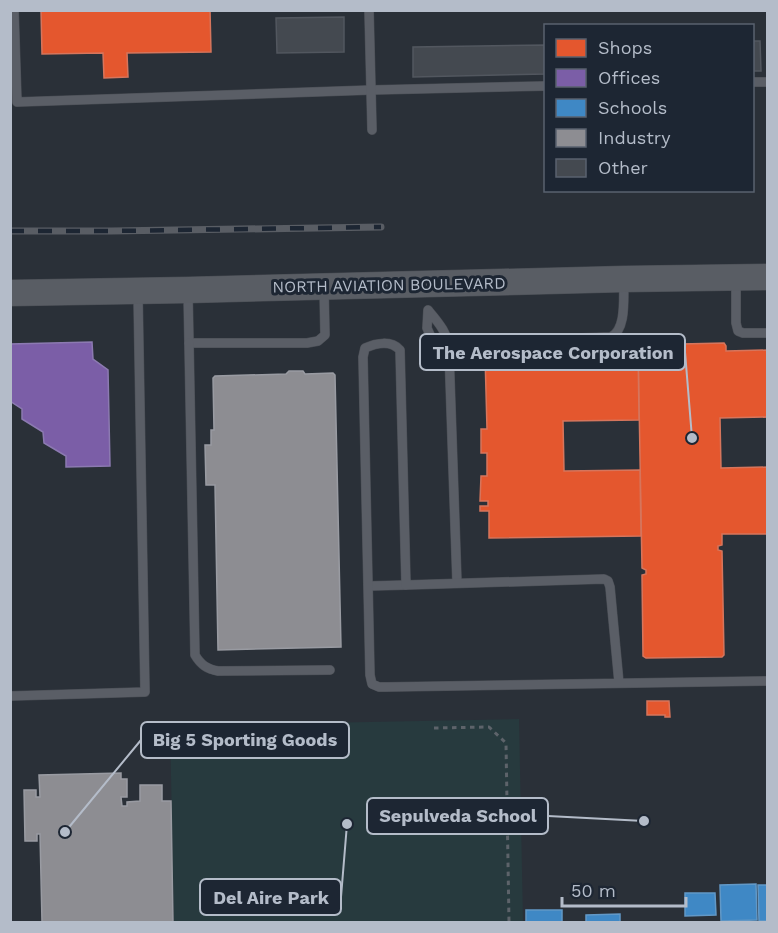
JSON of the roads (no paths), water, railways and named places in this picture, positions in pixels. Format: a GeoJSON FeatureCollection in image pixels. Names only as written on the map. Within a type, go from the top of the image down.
{"type":"FeatureCollection","features":[{"type":"Feature","properties":{"kind":"main road","name":"NORTH AVIATION BOULEVARD"},"geometry":{"type":"LineString","coordinates":[[10,293],[324,286],[428,297],[624,279],[768,277]]}},
{"type":"Feature","properties":{"kind":"lane"},"geometry":{"type":"LineString","coordinates":[[14,10],[17,102],[544,86]]}},
{"type":"Feature","properties":{"kind":"lane"},"geometry":{"type":"LineString","coordinates":[[369,10],[372,130]]}},
{"type":"Feature","properties":{"kind":"lane"},"geometry":{"type":"LineString","coordinates":[[736,278],[738,330],[743,333],[768,333]]}},
{"type":"Feature","properties":{"kind":"lane"},"geometry":{"type":"LineString","coordinates":[[428,297],[427,328],[435,346],[449,351],[468,342],[611,337],[617,334],[622,323],[624,279]]}},
{"type":"Feature","properties":{"kind":"lane"},"geometry":{"type":"LineString","coordinates":[[189,343],[307,343],[318,341],[324,335],[324,286]]}},
{"type":"Feature","properties":{"kind":"lane"},"geometry":{"type":"LineString","coordinates":[[188,290],[195,655],[208,669],[218,671],[330,670]]}},
{"type":"Feature","properties":{"kind":"lane"},"geometry":{"type":"LineString","coordinates":[[10,696],[145,692],[137,291]]}},
{"type":"Feature","properties":{"kind":"lane"},"geometry":{"type":"LineString","coordinates":[[428,297],[448,339],[457,583]]}},
{"type":"Feature","properties":{"kind":"lane"},"geometry":{"type":"LineString","coordinates":[[406,585],[400,350],[392,344],[374,344],[366,348],[363,357],[372,684],[380,687],[768,681]]}},
{"type":"Feature","properties":{"kind":"lane"},"geometry":{"type":"LineString","coordinates":[[369,586],[604,579],[608,581],[619,683]]}},
{"type":"Feature","properties":{"kind":"railway"},"geometry":{"type":"LineString","coordinates":[[10,231],[381,227]]}},
{"type":"Feature","properties":{"kind":"place","name":"The Aerospace Corporation"},"geometry":{"type":"Point","coordinates":[692,438]}},
{"type":"Feature","properties":{"kind":"place","name":"Sepulveda School"},"geometry":{"type":"Point","coordinates":[644,821]}},
{"type":"Feature","properties":{"kind":"place","name":"Del Aire Park"},"geometry":{"type":"Point","coordinates":[347,824]}},
{"type":"Feature","properties":{"kind":"place","name":"Big 5 Sporting Goods"},"geometry":{"type":"Point","coordinates":[65,832]}}]}
